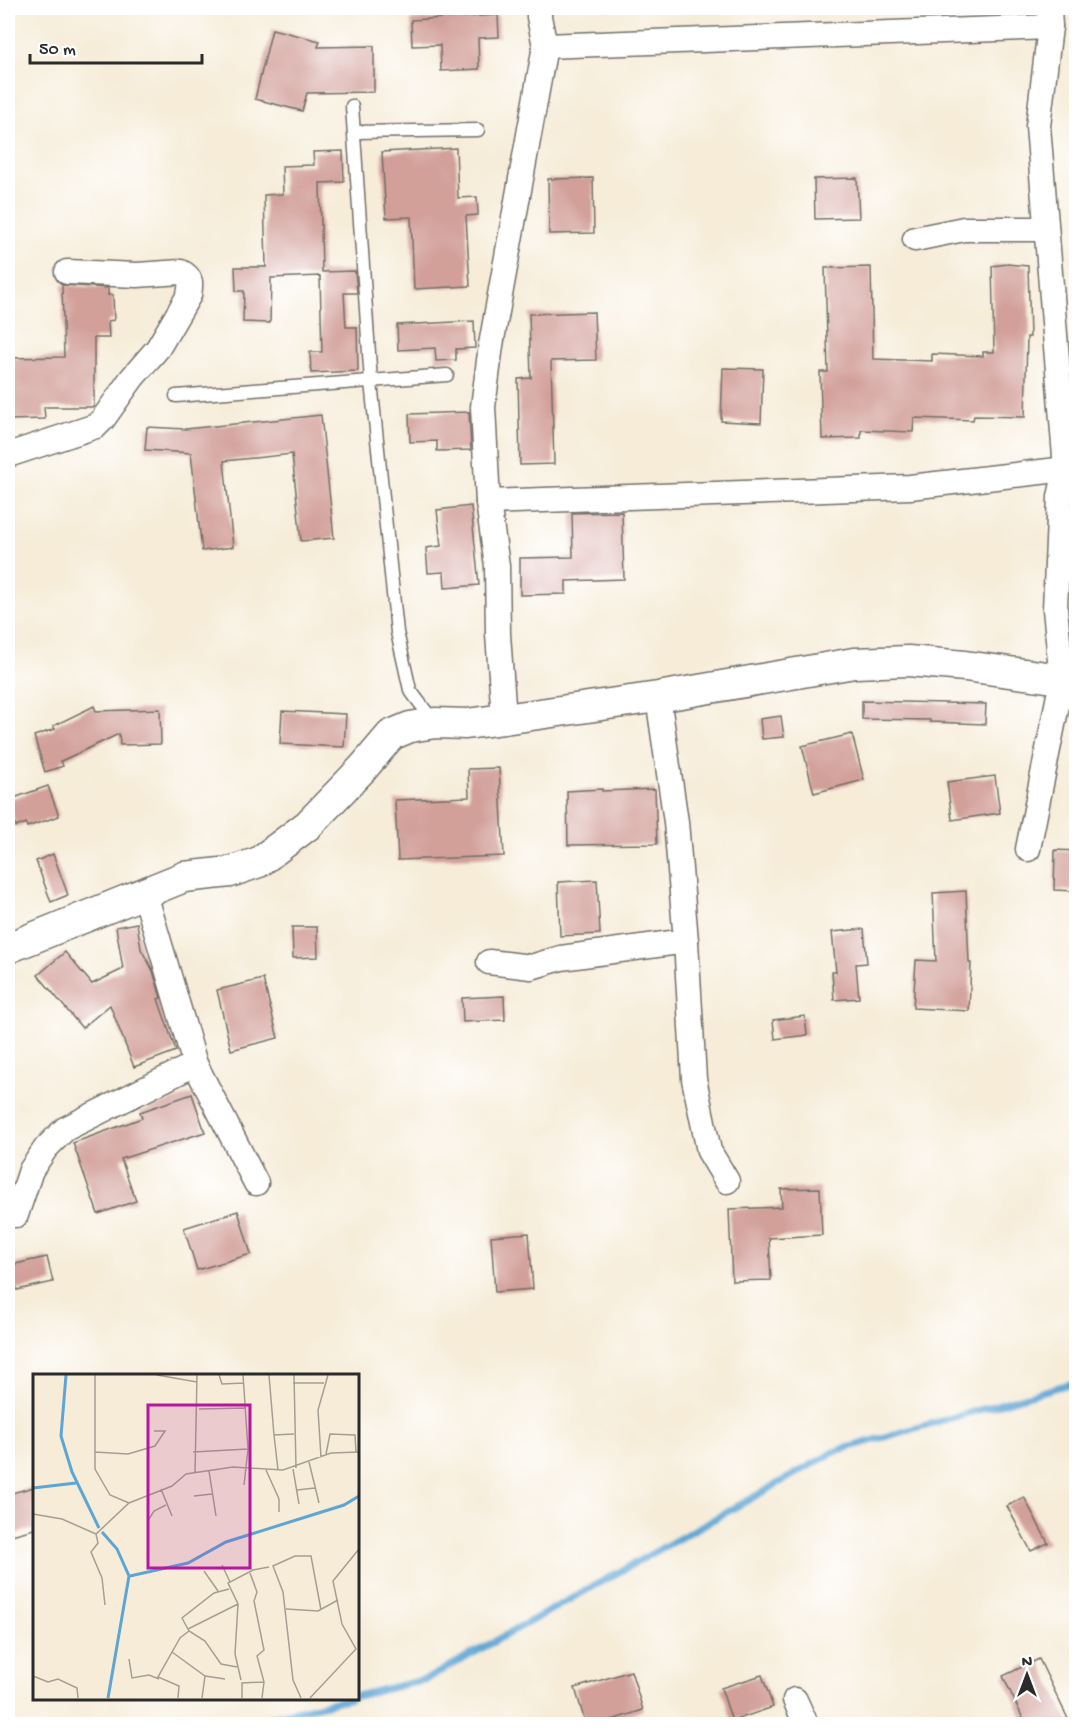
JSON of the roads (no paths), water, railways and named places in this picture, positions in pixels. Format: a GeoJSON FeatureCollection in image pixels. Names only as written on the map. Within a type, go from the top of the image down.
{"type":"FeatureCollection","features":[{"type":"Feature","properties":{"kind":"street"},"geometry":{"type":"LineString","coordinates":[[504,719],[498,634],[497,566],[488,502],[483,407],[490,345],[545,46],[539,8]]}},
{"type":"Feature","properties":{"kind":"street"},"geometry":{"type":"LineString","coordinates":[[545,46],[1050,17],[1038,126],[1066,469],[1060,497],[1055,609],[1069,681],[1028,849]]}},
{"type":"Feature","properties":{"kind":"street"},"geometry":{"type":"LineString","coordinates":[[915,239],[964,229],[1046,229]]}},
{"type":"Feature","properties":{"kind":"street"},"geometry":{"type":"LineString","coordinates":[[8,455],[96,426],[104,419],[132,378],[158,348],[189,295],[191,286],[191,280],[181,272],[137,275],[67,272]]}},
{"type":"Feature","properties":{"kind":"street"},"geometry":{"type":"LineString","coordinates":[[488,502],[910,487],[1066,469]]}},
{"type":"Feature","properties":{"kind":"street"},"geometry":{"type":"LineString","coordinates":[[8,948],[184,877],[230,872],[259,862],[308,825],[363,768],[390,735],[410,727],[435,723],[466,724],[658,697],[854,663],[908,661],[965,666],[1069,681]]}},
{"type":"Feature","properties":{"kind":"street"},"geometry":{"type":"LineString","coordinates":[[658,697],[676,822],[694,1079],[709,1150],[727,1181]]}},
{"type":"Feature","properties":{"kind":"street"},"geometry":{"type":"LineString","coordinates":[[145,894],[195,1064],[256,1183]]}},
{"type":"Feature","properties":{"kind":"street"},"geometry":{"type":"LineString","coordinates":[[489,962],[531,967],[561,958],[686,941]]}},
{"type":"Feature","properties":{"kind":"street"},"geometry":{"type":"LineString","coordinates":[[16,1215],[31,1170],[46,1148],[64,1130],[195,1064]]}},
{"type":"Feature","properties":{"kind":"street"},"geometry":{"type":"LineString","coordinates":[[795,1700],[806,1725]]}},
{"type":"Feature","properties":{"kind":"lane"},"geometry":{"type":"LineString","coordinates":[[352,106],[371,382],[397,632],[410,690],[435,723]]}},
{"type":"Feature","properties":{"kind":"lane"},"geometry":{"type":"LineString","coordinates":[[354,132],[478,130]]}},
{"type":"Feature","properties":{"kind":"lane"},"geometry":{"type":"LineString","coordinates":[[176,396],[447,375]]}},
{"type":"Feature","properties":{"kind":"waterway"},"geometry":{"type":"LineString","coordinates":[[358,1696],[427,1679],[836,1451],[1076,1382]]}},
{"type":"Feature","properties":{"kind":"waterway"},"geometry":{"type":"LineString","coordinates":[[242,1724],[347,1699]]}}]}
